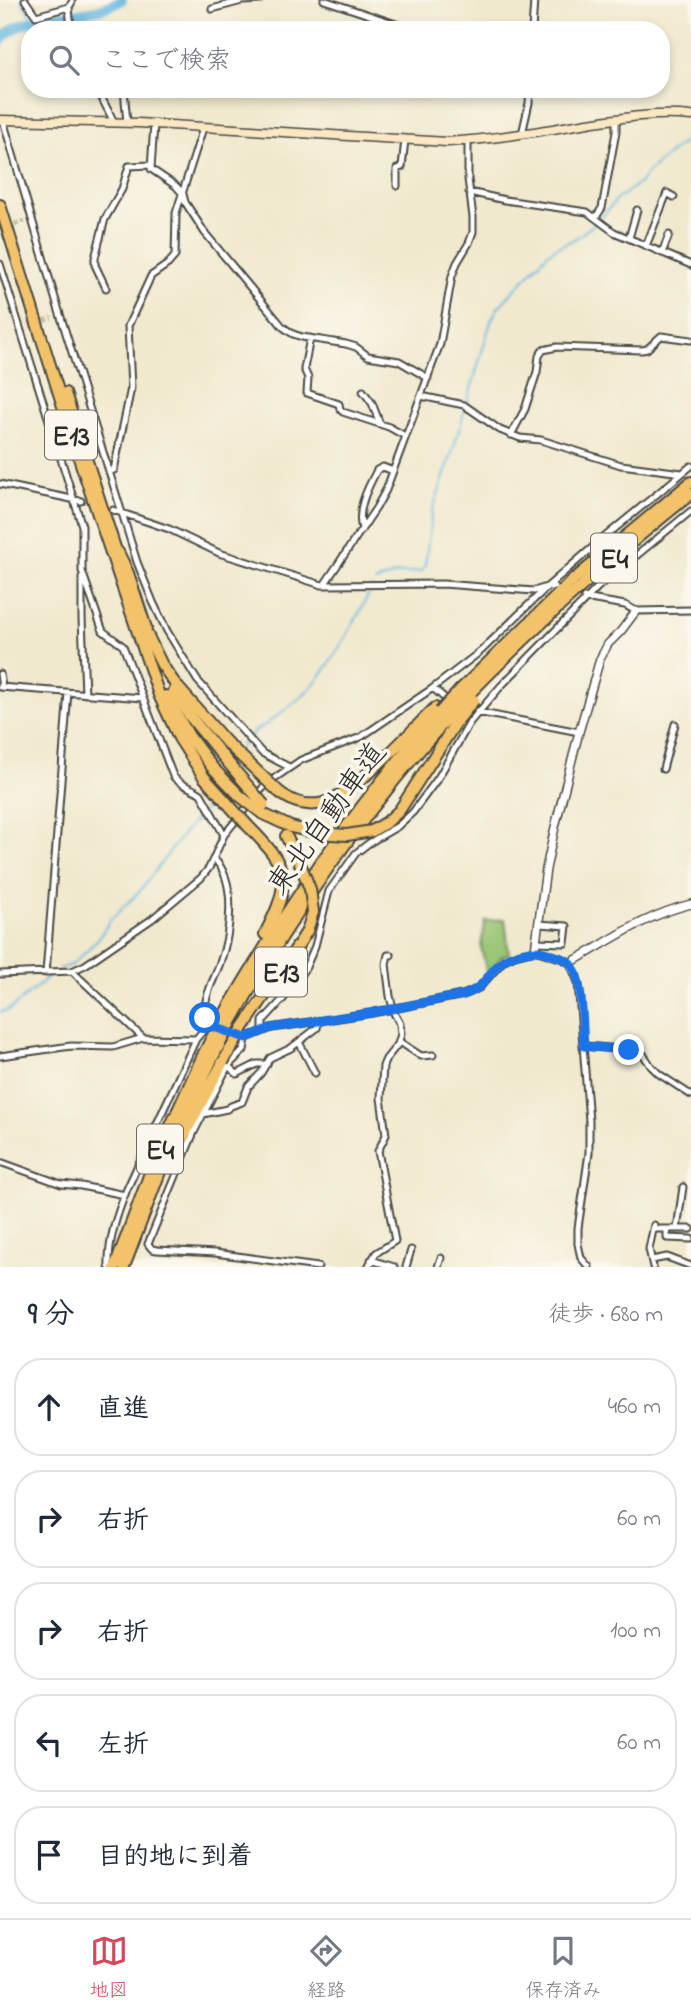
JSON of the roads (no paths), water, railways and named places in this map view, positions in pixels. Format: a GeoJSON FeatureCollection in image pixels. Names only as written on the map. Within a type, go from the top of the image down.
{"type":"FeatureCollection","features":[{"type":"Feature","properties":{"kind":"highway","name":"E13"},"geometry":{"type":"LineString","coordinates":[[0,205],[111,545],[147,645],[180,722],[212,767],[240,796],[291,827],[316,834],[347,835],[372,831],[399,811],[445,715]]}},
{"type":"Feature","properties":{"kind":"highway","name":"E4"},"geometry":{"type":"LineString","coordinates":[[542,609],[605,552],[691,482]]}},
{"type":"Feature","properties":{"kind":"highway","name":"東北自動車道"},"geometry":{"type":"LineString","coordinates":[[124,1267],[126,1249],[153,1164],[217,1060],[224,1022],[336,855],[445,715],[612,559],[691,494]]}},
{"type":"Feature","properties":{"kind":"highway","name":"E13"},"geometry":{"type":"LineString","coordinates":[[147,645],[176,685],[226,742],[289,800],[308,804],[326,802],[339,796],[467,697],[542,609]]}},
{"type":"Feature","properties":{"kind":"highway","name":"E13"},"geometry":{"type":"LineString","coordinates":[[147,645],[181,704],[265,810]]}},
{"type":"Feature","properties":{"kind":"highway","name":"E13"},"geometry":{"type":"LineString","coordinates":[[147,645],[165,709],[178,738],[204,777],[271,850],[282,872],[283,890],[277,911],[224,1022]]}},
{"type":"Feature","properties":{"kind":"highway","name":"E13"},"geometry":{"type":"LineString","coordinates":[[144,1212],[217,1060],[244,1033],[305,935],[313,912],[310,889],[286,836]]}},
{"type":"Feature","properties":{"kind":"highway","name":"東北自動車道"},"geometry":{"type":"LineString","coordinates":[[115,1267],[144,1212]]}},
{"type":"Feature","properties":{"kind":"main road"},"geometry":{"type":"LineString","coordinates":[[1,120],[114,122],[405,140],[468,140],[662,114],[691,116]]}},
{"type":"Feature","properties":{"kind":"street"},"geometry":{"type":"LineString","coordinates":[[25,0],[36,16],[70,6],[69,21]]}},
{"type":"Feature","properties":{"kind":"street"},"geometry":{"type":"LineString","coordinates":[[212,9],[242,1],[260,0]]}},
{"type":"Feature","properties":{"kind":"street"},"geometry":{"type":"LineString","coordinates":[[324,0],[387,21]]}},
{"type":"Feature","properties":{"kind":"street"},"geometry":{"type":"LineString","coordinates":[[533,21],[534,0]]}},
{"type":"Feature","properties":{"kind":"street"},"geometry":{"type":"LineString","coordinates":[[102,98],[114,122]]}},
{"type":"Feature","properties":{"kind":"street"},"geometry":{"type":"LineString","coordinates":[[125,98],[127,123]]}},
{"type":"Feature","properties":{"kind":"street"},"geometry":{"type":"LineString","coordinates":[[522,134],[528,98]]}},
{"type":"Feature","properties":{"kind":"street"},"geometry":{"type":"LineString","coordinates":[[596,218],[603,208],[617,119]]}},
{"type":"Feature","properties":{"kind":"street"},"geometry":{"type":"LineString","coordinates":[[1,120],[28,220],[141,572],[167,631],[197,680],[249,740],[262,753],[289,767]]}},
{"type":"Feature","properties":{"kind":"street"},"geometry":{"type":"LineString","coordinates":[[153,124],[151,169],[183,194],[185,202],[205,233],[284,327],[293,334],[346,344],[356,347],[368,356],[399,361],[428,378]]}},
{"type":"Feature","properties":{"kind":"street"},"geometry":{"type":"LineString","coordinates":[[109,472],[114,470],[131,388],[128,326],[151,275],[175,256],[176,213],[203,128]]}},
{"type":"Feature","properties":{"kind":"street"},"geometry":{"type":"LineString","coordinates":[[397,186],[397,169],[402,167],[405,140]]}},
{"type":"Feature","properties":{"kind":"street"},"geometry":{"type":"LineString","coordinates":[[324,585],[386,490],[440,344],[452,276],[473,232],[468,140]]}},
{"type":"Feature","properties":{"kind":"street"},"geometry":{"type":"LineString","coordinates":[[106,288],[95,265],[105,219],[122,189],[129,166],[151,165]]}},
{"type":"Feature","properties":{"kind":"street"},"geometry":{"type":"LineString","coordinates":[[469,192],[587,212],[601,224],[691,265]]}},
{"type":"Feature","properties":{"kind":"street"},"geometry":{"type":"LineString","coordinates":[[646,246],[667,193],[674,197]]}},
{"type":"Feature","properties":{"kind":"street"},"geometry":{"type":"LineString","coordinates":[[629,238],[637,210]]}},
{"type":"Feature","properties":{"kind":"street"},"geometry":{"type":"LineString","coordinates":[[663,253],[669,235]]}},
{"type":"Feature","properties":{"kind":"street"},"geometry":{"type":"LineString","coordinates":[[0,264],[78,500],[82,526],[85,694]]}},
{"type":"Feature","properties":{"kind":"street"},"geometry":{"type":"LineString","coordinates":[[52,318],[60,316]]}},
{"type":"Feature","properties":{"kind":"street"},"geometry":{"type":"LineString","coordinates":[[20,327],[29,325]]}},
{"type":"Feature","properties":{"kind":"street"},"geometry":{"type":"LineString","coordinates":[[511,435],[525,409],[537,372],[538,356],[543,349],[557,347],[638,350],[647,349],[661,336],[691,340]]}},
{"type":"Feature","properties":{"kind":"street"},"geometry":{"type":"LineString","coordinates":[[310,338],[304,369],[308,378],[307,393],[338,403],[343,412],[397,430],[405,436]]}},
{"type":"Feature","properties":{"kind":"street"},"geometry":{"type":"LineString","coordinates":[[363,391],[372,403],[380,424]]}},
{"type":"Feature","properties":{"kind":"street"},"geometry":{"type":"LineString","coordinates":[[421,396],[467,407],[500,430],[526,440],[551,442],[621,466],[682,473]]}},
{"type":"Feature","properties":{"kind":"street"},"geometry":{"type":"LineString","coordinates":[[0,974],[72,971],[152,919],[201,878],[214,859],[224,835],[260,791],[289,767],[309,756],[360,737],[433,688],[481,651],[547,587],[691,466]]}},
{"type":"Feature","properties":{"kind":"street"},"geometry":{"type":"LineString","coordinates":[[362,529],[360,514],[377,470],[383,467],[393,471]]}},
{"type":"Feature","properties":{"kind":"street"},"geometry":{"type":"LineString","coordinates":[[0,484],[78,500]]}},
{"type":"Feature","properties":{"kind":"street"},"geometry":{"type":"LineString","coordinates":[[113,510],[169,529],[219,553],[324,585],[443,584],[534,591],[555,587]]}},
{"type":"Feature","properties":{"kind":"street"},"geometry":{"type":"LineString","coordinates":[[467,697],[691,511]]}},
{"type":"Feature","properties":{"kind":"street"},"geometry":{"type":"LineString","coordinates":[[82,571],[103,631],[123,646],[173,776],[182,785],[201,794],[224,835]]}},
{"type":"Feature","properties":{"kind":"street"},"geometry":{"type":"LineString","coordinates":[[585,598],[625,605],[636,611],[691,610]]}},
{"type":"Feature","properties":{"kind":"street"},"geometry":{"type":"LineString","coordinates":[[535,950],[546,869],[579,732],[604,651],[636,611]]}},
{"type":"Feature","properties":{"kind":"street"},"geometry":{"type":"LineString","coordinates":[[0,674],[1,687],[143,698]]}},
{"type":"Feature","properties":{"kind":"street"},"geometry":{"type":"LineString","coordinates":[[433,688],[470,722]]}},
{"type":"Feature","properties":{"kind":"street"},"geometry":{"type":"LineString","coordinates":[[51,973],[68,692]]}},
{"type":"Feature","properties":{"kind":"street"},"geometry":{"type":"LineString","coordinates":[[263,1030],[263,1021],[284,998],[306,967],[315,946],[326,899],[337,877],[361,848],[398,826],[420,804],[438,778],[470,722],[467,697]]}},
{"type":"Feature","properties":{"kind":"street"},"geometry":{"type":"LineString","coordinates":[[467,697],[579,732]]}},
{"type":"Feature","properties":{"kind":"street"},"geometry":{"type":"LineString","coordinates":[[663,769],[675,724]]}},
{"type":"Feature","properties":{"kind":"street"},"geometry":{"type":"LineString","coordinates":[[208,1025],[203,1012],[225,949],[230,906],[226,879],[222,868],[214,859]]}},
{"type":"Feature","properties":{"kind":"street"},"geometry":{"type":"LineString","coordinates":[[570,963],[642,921],[691,904]]}},
{"type":"Feature","properties":{"kind":"street"},"geometry":{"type":"LineString","coordinates":[[536,942],[565,943],[567,926],[539,924]]}},
{"type":"Feature","properties":{"kind":"street"},"geometry":{"type":"LineString","coordinates":[[208,1025],[244,1033],[474,992],[504,960],[535,950],[570,963],[578,982],[589,1121],[589,1153],[578,1244],[581,1258],[589,1267]]}},
{"type":"Feature","properties":{"kind":"street"},"geometry":{"type":"LineString","coordinates":[[368,1267],[376,1252],[395,1241],[378,1148],[386,1135],[381,1098],[383,1066],[400,1042],[401,1028],[393,1008],[386,964],[388,955],[391,955]]}},
{"type":"Feature","properties":{"kind":"street"},"geometry":{"type":"LineString","coordinates":[[72,971],[143,1038]]}},
{"type":"Feature","properties":{"kind":"street"},"geometry":{"type":"LineString","coordinates":[[203,1114],[227,1110],[242,1102],[248,1087],[255,1082],[270,1058],[299,1042],[317,1028],[319,1021]]}},
{"type":"Feature","properties":{"kind":"street"},"geometry":{"type":"LineString","coordinates":[[109,1267],[109,1250],[124,1195],[196,1039],[208,1025]]}},
{"type":"Feature","properties":{"kind":"street"},"geometry":{"type":"LineString","coordinates":[[0,1056],[71,1046],[113,1047],[143,1038],[196,1039]]}},
{"type":"Feature","properties":{"kind":"street"},"geometry":{"type":"LineString","coordinates":[[299,1042],[315,1073]]}},
{"type":"Feature","properties":{"kind":"street"},"geometry":{"type":"LineString","coordinates":[[400,1042],[421,1056],[433,1055]]}},
{"type":"Feature","properties":{"kind":"street"},"geometry":{"type":"LineString","coordinates":[[584,1046],[643,1054],[659,1074],[691,1095]]}},
{"type":"Feature","properties":{"kind":"street"},"geometry":{"type":"LineString","coordinates":[[267,1064],[257,1064],[237,1074],[217,1060],[210,1098],[150,1229],[148,1242],[155,1249],[215,1253],[318,1267]]}},
{"type":"Feature","properties":{"kind":"street"},"geometry":{"type":"LineString","coordinates":[[0,1162],[61,1184],[124,1195]]}},
{"type":"Feature","properties":{"kind":"street"},"geometry":{"type":"LineString","coordinates":[[677,1229],[682,1189],[691,1192]]}},
{"type":"Feature","properties":{"kind":"street"},"geometry":{"type":"LineString","coordinates":[[117,1214],[125,1218]]}},
{"type":"Feature","properties":{"kind":"street"},"geometry":{"type":"LineString","coordinates":[[691,1229],[653,1227],[649,1250],[653,1264],[667,1257],[691,1266]]}},
{"type":"Feature","properties":{"kind":"street"},"geometry":{"type":"LineString","coordinates":[[667,1229],[667,1238],[691,1239]]}},
{"type":"Feature","properties":{"kind":"street"},"geometry":{"type":"LineString","coordinates":[[406,1267],[411,1250]]}},
{"type":"Feature","properties":{"kind":"street"},"geometry":{"type":"LineString","coordinates":[[438,1267],[441,1258]]}},
{"type":"Feature","properties":{"kind":"street"},"geometry":{"type":"LineString","coordinates":[[371,1260],[394,1267]]}},
{"type":"Feature","properties":{"kind":"waterway"},"geometry":{"type":"LineString","coordinates":[[21,0],[31,15]]}},
{"type":"Feature","properties":{"kind":"waterway"},"geometry":{"type":"LineString","coordinates":[[34,21],[92,11],[122,0]]}},
{"type":"Feature","properties":{"kind":"waterway"},"geometry":{"type":"LineString","coordinates":[[0,42],[10,31],[21,26]]}},
{"type":"Feature","properties":{"kind":"waterway"},"geometry":{"type":"LineString","coordinates":[[601,218],[616,200],[638,184],[651,169],[691,136]]}},
{"type":"Feature","properties":{"kind":"waterway"},"geometry":{"type":"LineString","coordinates":[[375,582],[396,574],[422,571],[425,565],[432,512],[497,309],[550,251],[576,238],[597,222]]}},
{"type":"Feature","properties":{"kind":"waterway"},"geometry":{"type":"LineString","coordinates":[[240,747],[256,730],[300,698],[319,678],[348,634],[372,587]]}},
{"type":"Feature","properties":{"kind":"waterway"},"geometry":{"type":"LineString","coordinates":[[59,969],[73,964],[98,939],[111,919],[140,891],[207,807]]}},
{"type":"Feature","properties":{"kind":"waterway"},"geometry":{"type":"LineString","coordinates":[[0,1012],[11,1009],[52,974]]}},
{"type":"Feature","properties":{"kind":"tunnel"},"geometry":{"type":"LineString","coordinates":[[0,229],[25,221]]}},
{"type":"Feature","properties":{"kind":"tunnel"},"geometry":{"type":"LineString","coordinates":[[29,325],[52,318]]}},
{"type":"Feature","properties":{"kind":"tunnel"},"geometry":{"type":"LineString","coordinates":[[81,501],[113,510]]}}]}
